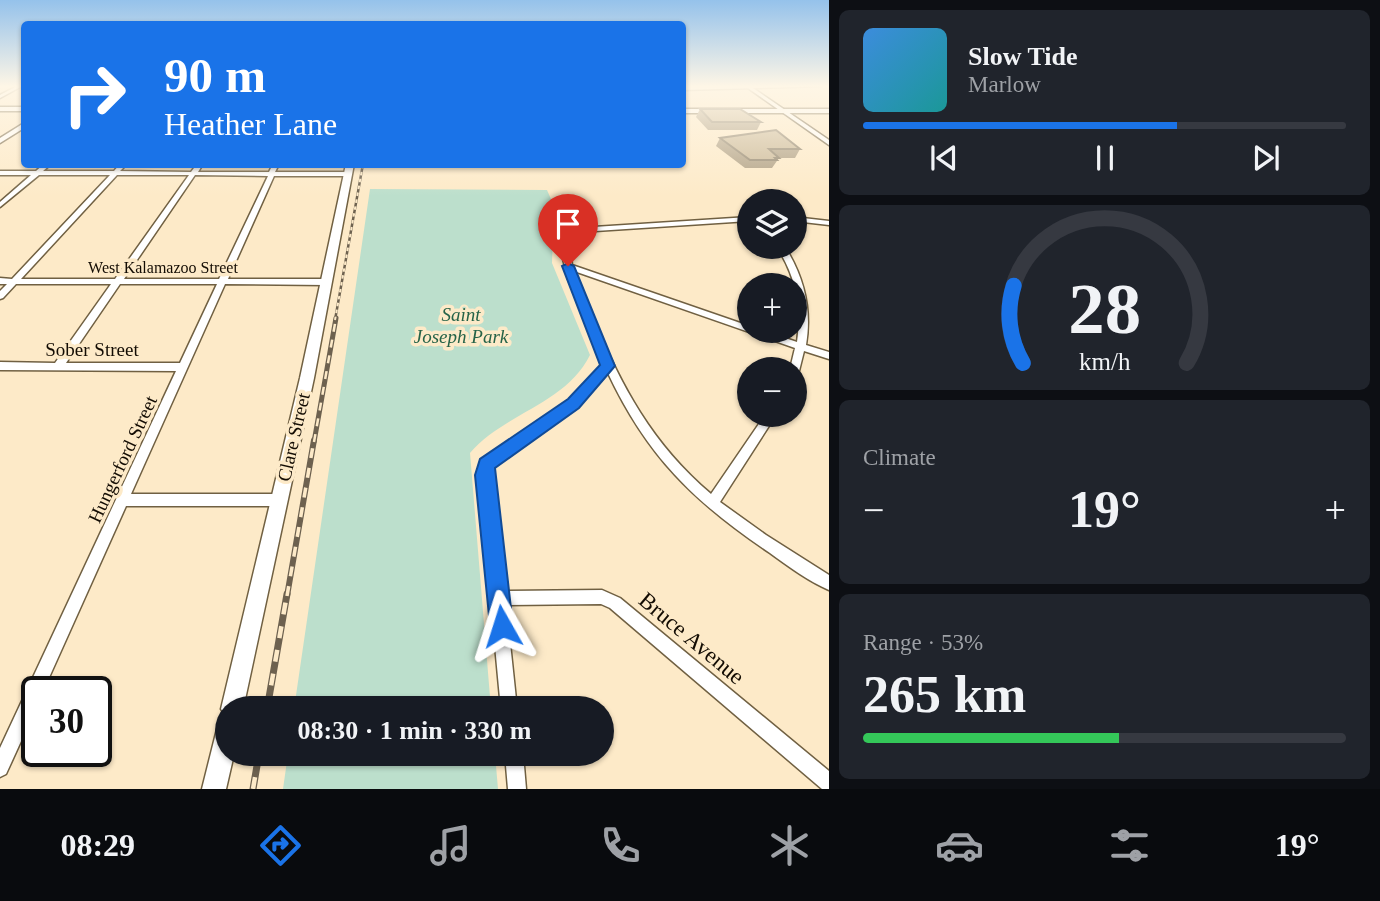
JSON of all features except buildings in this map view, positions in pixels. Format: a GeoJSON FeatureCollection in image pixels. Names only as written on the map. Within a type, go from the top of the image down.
{"type":"FeatureCollection","features":[{"type":"Feature","properties":{"kind":"street"},"geometry":{"type":"LineString","coordinates":[[801,123],[827,140]]}},
{"type":"Feature","properties":{"kind":"street"},"geometry":{"type":"LineString","coordinates":[[0,141],[21,127]]}},
{"type":"Feature","properties":{"kind":"street"},"geometry":{"type":"LineString","coordinates":[[0,205],[44,168]]}},
{"type":"Feature","properties":{"kind":"street"},"geometry":{"type":"LineString","coordinates":[[0,296],[120,168]]}},
{"type":"Feature","properties":{"kind":"street"},"geometry":{"type":"LineString","coordinates":[[58,366],[198,168]]}},
{"type":"Feature","properties":{"kind":"street"},"geometry":{"type":"LineString","coordinates":[[0,173],[194,174],[274,169],[349,169]]}},
{"type":"Feature","properties":{"kind":"street","name":"Hungerford Street"},"geometry":{"type":"LineString","coordinates":[[0,768],[274,169]]}},
{"type":"Feature","properties":{"kind":"street","name":"Clare Street"},"geometry":{"type":"LineString","coordinates":[[235,696],[349,169]]}},
{"type":"Feature","properties":{"kind":"street"},"geometry":{"type":"LineString","coordinates":[[737,220],[578,230],[565,240],[568,266],[608,366],[629,405],[660,451],[713,502],[752,533],[829,583]]}},
{"type":"Feature","properties":{"kind":"street"},"geometry":{"type":"LineString","coordinates":[[807,220],[829,223]]}},
{"type":"Feature","properties":{"kind":"street"},"geometry":{"type":"LineString","coordinates":[[788,259],[796,271],[805,310],[803,347],[799,357]]}},
{"type":"Feature","properties":{"kind":"street"},"geometry":{"type":"LineString","coordinates":[[568,266],[737,325]]}},
{"type":"Feature","properties":{"kind":"street","name":"West Kalamazoo Street"},"geometry":{"type":"LineString","coordinates":[[0,281],[326,282]]}},
{"type":"Feature","properties":{"kind":"street"},"geometry":{"type":"LineString","coordinates":[[791,343],[829,356]]}},
{"type":"Feature","properties":{"kind":"street","name":"Sober Street"},"geometry":{"type":"LineString","coordinates":[[0,366],[184,367]]}},
{"type":"Feature","properties":{"kind":"street"},"geometry":{"type":"LineString","coordinates":[[508,696],[486,464],[574,403],[608,366]]}},
{"type":"Feature","properties":{"kind":"street"},"geometry":{"type":"LineString","coordinates":[[713,502],[763,427]]}},
{"type":"Feature","properties":{"kind":"street"},"geometry":{"type":"LineString","coordinates":[[123,500],[278,500]]}},
{"type":"Feature","properties":{"kind":"street","name":"Bruce Avenue"},"geometry":{"type":"LineString","coordinates":[[499,598],[602,597],[615,603],[829,783]]}},
{"type":"Feature","properties":{"kind":"street"},"geometry":{"type":"LineString","coordinates":[[214,789],[219,766]]}},
{"type":"Feature","properties":{"kind":"street"},"geometry":{"type":"LineString","coordinates":[[515,766],[517,789]]}},
{"type":"Feature","properties":{"kind":"green space","name":"Saint Joseph Park"},"geometry":{"type":"Polygon","coordinates":[[[370,189],[547,190],[561,222],[553,235],[552,263],[590,355],[566,385],[484,439],[470,453],[490,696],[296,696],[370,189]]]}},
{"type":"Feature","properties":{"kind":"green space"},"geometry":{"type":"Polygon","coordinates":[[[286,766],[496,766],[498,789],[283,789],[286,766]]]}},
{"type":"Feature","properties":{"kind":"railway"},"geometry":{"type":"LineString","coordinates":[[335,320],[362,168]]}},
{"type":"Feature","properties":{"kind":"railway"},"geometry":{"type":"LineString","coordinates":[[314,442],[336,318]]}},
{"type":"Feature","properties":{"kind":"railway"},"geometry":{"type":"LineString","coordinates":[[287,596],[314,440]]}},
{"type":"Feature","properties":{"kind":"railway"},"geometry":{"type":"LineString","coordinates":[[269,696],[287,594]]}},
{"type":"Feature","properties":{"kind":"railway"},"geometry":{"type":"LineString","coordinates":[[253,789],[257,766]]}},
{"type":"Feature","properties":{"kind":"route"},"geometry":{"type":"LineString","coordinates":[[502,626],[486,464],[535,433],[574,403],[608,366],[568,266]]}}]}
